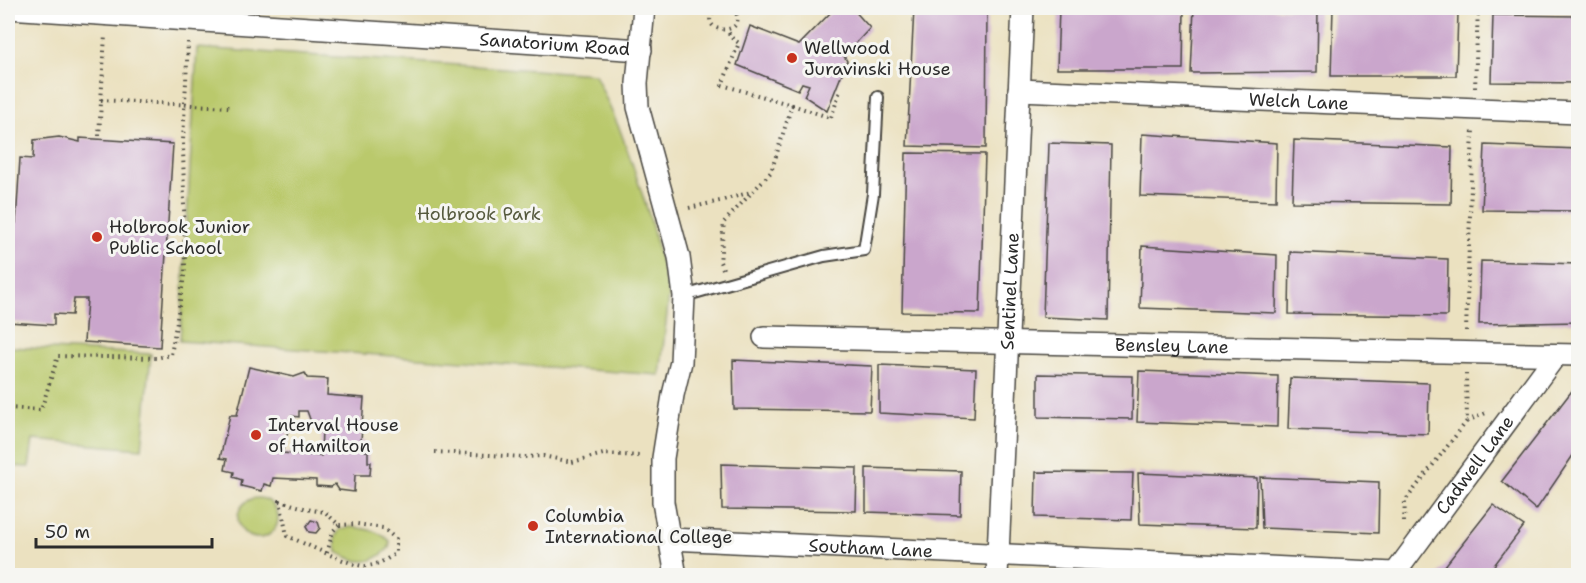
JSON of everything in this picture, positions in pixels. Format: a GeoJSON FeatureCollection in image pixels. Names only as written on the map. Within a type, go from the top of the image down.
{"type":"FeatureCollection","features":[{"type":"Feature","properties":{"kind":"street","name":"Sanatorium Road"},"geometry":{"type":"LineString","coordinates":[[8,8],[641,50],[637,83],[638,107],[679,257],[684,296],[681,362],[663,458],[663,502],[676,576]]}},
{"type":"Feature","properties":{"kind":"street"},"geometry":{"type":"LineString","coordinates":[[641,50],[644,8]]}},
{"type":"Feature","properties":{"kind":"street","name":"Sentinel Lane"},"geometry":{"type":"LineString","coordinates":[[997,576],[1023,8]]}},
{"type":"Feature","properties":{"kind":"street","name":"Welch Lane"},"geometry":{"type":"LineString","coordinates":[[1019,90],[1578,113]]}},
{"type":"Feature","properties":{"kind":"street","name":"Bensley Lane"},"geometry":{"type":"LineString","coordinates":[[764,337],[1578,355]]}},
{"type":"Feature","properties":{"kind":"street","name":"Cadwell Lane"},"geometry":{"type":"LineString","coordinates":[[1393,574],[1556,355]]}},
{"type":"Feature","properties":{"kind":"street","name":"Southam Lane"},"geometry":{"type":"LineString","coordinates":[[670,539],[1393,574]]}},
{"type":"Feature","properties":{"kind":"lane"},"geometry":{"type":"LineString","coordinates":[[684,296],[824,256],[864,250],[873,194],[878,97]]}},
{"type":"Feature","properties":{"kind":"path"},"geometry":{"type":"LineString","coordinates":[[715,8],[711,14],[712,23],[718,29],[727,30],[736,22],[736,13],[733,8]]}},
{"type":"Feature","properties":{"kind":"path"},"geometry":{"type":"LineString","coordinates":[[1404,525],[1405,501],[1467,420],[1466,353],[1478,8]]}},
{"type":"Feature","properties":{"kind":"path"},"geometry":{"type":"LineString","coordinates":[[99,136],[106,15]]}},
{"type":"Feature","properties":{"kind":"path"},"geometry":{"type":"LineString","coordinates":[[8,408],[41,410],[58,356],[156,358],[171,355],[185,270],[183,141],[189,20]]}},
{"type":"Feature","properties":{"kind":"path"},"geometry":{"type":"LineString","coordinates":[[727,30],[739,43],[722,85],[831,118],[840,91]]}},
{"type":"Feature","properties":{"kind":"path"},"geometry":{"type":"LineString","coordinates":[[101,100],[229,107]]}},
{"type":"Feature","properties":{"kind":"path"},"geometry":{"type":"LineString","coordinates":[[727,285],[720,262],[724,222],[771,172],[792,105]]}},
{"type":"Feature","properties":{"kind":"path"},"geometry":{"type":"LineString","coordinates":[[667,213],[752,191]]}},
{"type":"Feature","properties":{"kind":"path"},"geometry":{"type":"LineString","coordinates":[[435,452],[543,456],[572,462],[603,454],[663,458]]}},
{"type":"Feature","properties":{"kind":"path"},"geometry":{"type":"LineString","coordinates":[[327,553],[333,531],[339,525],[357,524],[383,528],[396,539],[396,553],[382,563],[363,566],[327,553],[287,536],[280,501],[325,512],[339,525]]}},
{"type":"Feature","properties":{"kind":"green space","name":"Holbrook Park"},"geometry":{"type":"Polygon","coordinates":[[[197,48],[595,74],[632,163],[650,218],[669,296],[660,375],[180,341],[197,48]]]}},
{"type":"Feature","properties":{"kind":"green space"},"geometry":{"type":"Polygon","coordinates":[[[8,347],[151,354],[142,449],[33,440],[29,467],[8,466],[8,347]]]}},
{"type":"Feature","properties":{"kind":"green space"},"geometry":{"type":"Polygon","coordinates":[[[258,498],[272,504],[278,518],[272,532],[258,538],[244,532],[238,518],[244,504],[258,498]]]}},
{"type":"Feature","properties":{"kind":"green space"},"geometry":{"type":"Polygon","coordinates":[[[351,527],[381,534],[390,541],[389,548],[376,558],[364,561],[351,559],[337,552],[335,537],[340,529],[351,527]]]}},
{"type":"Feature","properties":{"kind":"building","name":"Wellwood Juravinski House"},"geometry":{"type":"Polygon","coordinates":[[[835,8],[852,8],[870,28],[844,56],[847,61],[827,111],[804,96],[809,85],[802,83],[798,90],[737,65],[750,26],[799,45],[835,8]]]}},
{"type":"Feature","properties":{"kind":"building"},"geometry":{"type":"Polygon","coordinates":[[[914,8],[987,8],[986,148],[907,146],[914,8]]]}},
{"type":"Feature","properties":{"kind":"building"},"geometry":{"type":"Polygon","coordinates":[[[1059,8],[1184,8],[1183,69],[1057,69],[1059,8]]]}},
{"type":"Feature","properties":{"kind":"building"},"geometry":{"type":"Polygon","coordinates":[[[1194,8],[1318,9],[1317,72],[1191,73],[1194,8]]]}},
{"type":"Feature","properties":{"kind":"building"},"geometry":{"type":"Polygon","coordinates":[[[1333,8],[1458,13],[1456,76],[1331,76],[1333,8]]]}},
{"type":"Feature","properties":{"kind":"building"},"geometry":{"type":"Polygon","coordinates":[[[1493,15],[1578,16],[1578,83],[1491,82],[1493,15]]]}},
{"type":"Feature","properties":{"kind":"building"},"geometry":{"type":"Polygon","coordinates":[[[1142,134],[1277,143],[1276,201],[1140,196],[1142,134]]]}},
{"type":"Feature","properties":{"kind":"building"},"geometry":{"type":"Polygon","coordinates":[[[59,137],[80,142],[80,138],[173,144],[160,347],[84,342],[87,299],[74,299],[72,315],[54,314],[54,325],[8,322],[8,222],[16,223],[20,158],[33,159],[34,140],[59,137]]]}},
{"type":"Feature","properties":{"kind":"building"},"geometry":{"type":"Polygon","coordinates":[[[1294,140],[1452,147],[1451,204],[1292,202],[1294,140]]]}},
{"type":"Feature","properties":{"kind":"building"},"geometry":{"type":"Polygon","coordinates":[[[1049,143],[1111,145],[1108,320],[1043,317],[1049,143]]]}},
{"type":"Feature","properties":{"kind":"building"},"geometry":{"type":"Polygon","coordinates":[[[1485,145],[1578,149],[1578,211],[1482,210],[1485,145]]]}},
{"type":"Feature","properties":{"kind":"building"},"geometry":{"type":"Polygon","coordinates":[[[906,153],[985,154],[980,313],[902,312],[906,153]]]}},
{"type":"Feature","properties":{"kind":"building"},"geometry":{"type":"Polygon","coordinates":[[[1142,246],[1277,255],[1276,313],[1140,308],[1142,246]]]}},
{"type":"Feature","properties":{"kind":"building"},"geometry":{"type":"Polygon","coordinates":[[[1290,252],[1448,259],[1447,316],[1289,314],[1290,252]]]}},
{"type":"Feature","properties":{"kind":"building"},"geometry":{"type":"Polygon","coordinates":[[[1481,261],[1578,264],[1578,322],[1479,324],[1481,261]]]}},
{"type":"Feature","properties":{"kind":"building"},"geometry":{"type":"Polygon","coordinates":[[[733,360],[872,366],[870,411],[734,409],[733,360]]]}},
{"type":"Feature","properties":{"kind":"building"},"geometry":{"type":"Polygon","coordinates":[[[879,365],[976,369],[974,418],[879,413],[879,365]]]}},
{"type":"Feature","properties":{"kind":"building","name":"Interval House of Hamilton"},"geometry":{"type":"Polygon","coordinates":[[[249,367],[294,377],[305,373],[307,378],[328,379],[327,395],[364,398],[361,441],[365,442],[368,462],[371,462],[370,475],[355,475],[354,492],[339,490],[335,484],[331,487],[316,486],[316,480],[273,478],[271,486],[264,484],[262,491],[241,486],[242,480],[233,477],[234,472],[225,470],[227,459],[220,458],[230,415],[237,415],[249,367]],[[299,411],[299,417],[292,416],[282,453],[321,456],[322,428],[311,422],[307,411],[299,411]]]}},
{"type":"Feature","properties":{"kind":"building"},"geometry":{"type":"Polygon","coordinates":[[[1139,371],[1278,376],[1277,427],[1137,422],[1139,371]]]}},
{"type":"Feature","properties":{"kind":"building"},"geometry":{"type":"Polygon","coordinates":[[[1038,374],[1133,376],[1132,419],[1038,417],[1038,374]]]}},
{"type":"Feature","properties":{"kind":"building"},"geometry":{"type":"Polygon","coordinates":[[[1290,378],[1429,383],[1428,434],[1288,429],[1290,378]]]}},
{"type":"Feature","properties":{"kind":"building"},"geometry":{"type":"Polygon","coordinates":[[[1578,383],[1578,448],[1536,510],[1502,481],[1578,383]]]}},
{"type":"Feature","properties":{"kind":"building"},"geometry":{"type":"Polygon","coordinates":[[[721,464],[857,468],[856,511],[722,509],[721,464]]]}},
{"type":"Feature","properties":{"kind":"building"},"geometry":{"type":"Polygon","coordinates":[[[866,468],[961,471],[960,515],[866,512],[866,468]]]}},
{"type":"Feature","properties":{"kind":"building"},"geometry":{"type":"Polygon","coordinates":[[[1036,472],[1133,473],[1131,520],[1035,517],[1036,472]]]}},
{"type":"Feature","properties":{"kind":"building"},"geometry":{"type":"Polygon","coordinates":[[[1138,473],[1257,478],[1256,528],[1140,524],[1138,473]]]}},
{"type":"Feature","properties":{"kind":"building"},"geometry":{"type":"Polygon","coordinates":[[[1260,477],[1379,482],[1378,533],[1262,528],[1260,477]]]}},
{"type":"Feature","properties":{"kind":"building"},"geometry":{"type":"Polygon","coordinates":[[[1493,505],[1524,526],[1486,576],[1437,576],[1493,505]]]}},
{"type":"Feature","properties":{"kind":"building"},"geometry":{"type":"Polygon","coordinates":[[[311,520],[318,522],[320,528],[316,533],[309,532],[306,527],[311,520]]]}},
{"type":"Feature","properties":{"kind":"place","name":"Wellwood Juravinski House"},"geometry":{"type":"Point","coordinates":[792,58]}},
{"type":"Feature","properties":{"kind":"place","name":"Holbrook Junior Public School"},"geometry":{"type":"Point","coordinates":[97,237]}},
{"type":"Feature","properties":{"kind":"place","name":"Interval House of Hamilton"},"geometry":{"type":"Point","coordinates":[256,435]}},
{"type":"Feature","properties":{"kind":"place","name":"Columbia International College"},"geometry":{"type":"Point","coordinates":[533,526]}}]}
